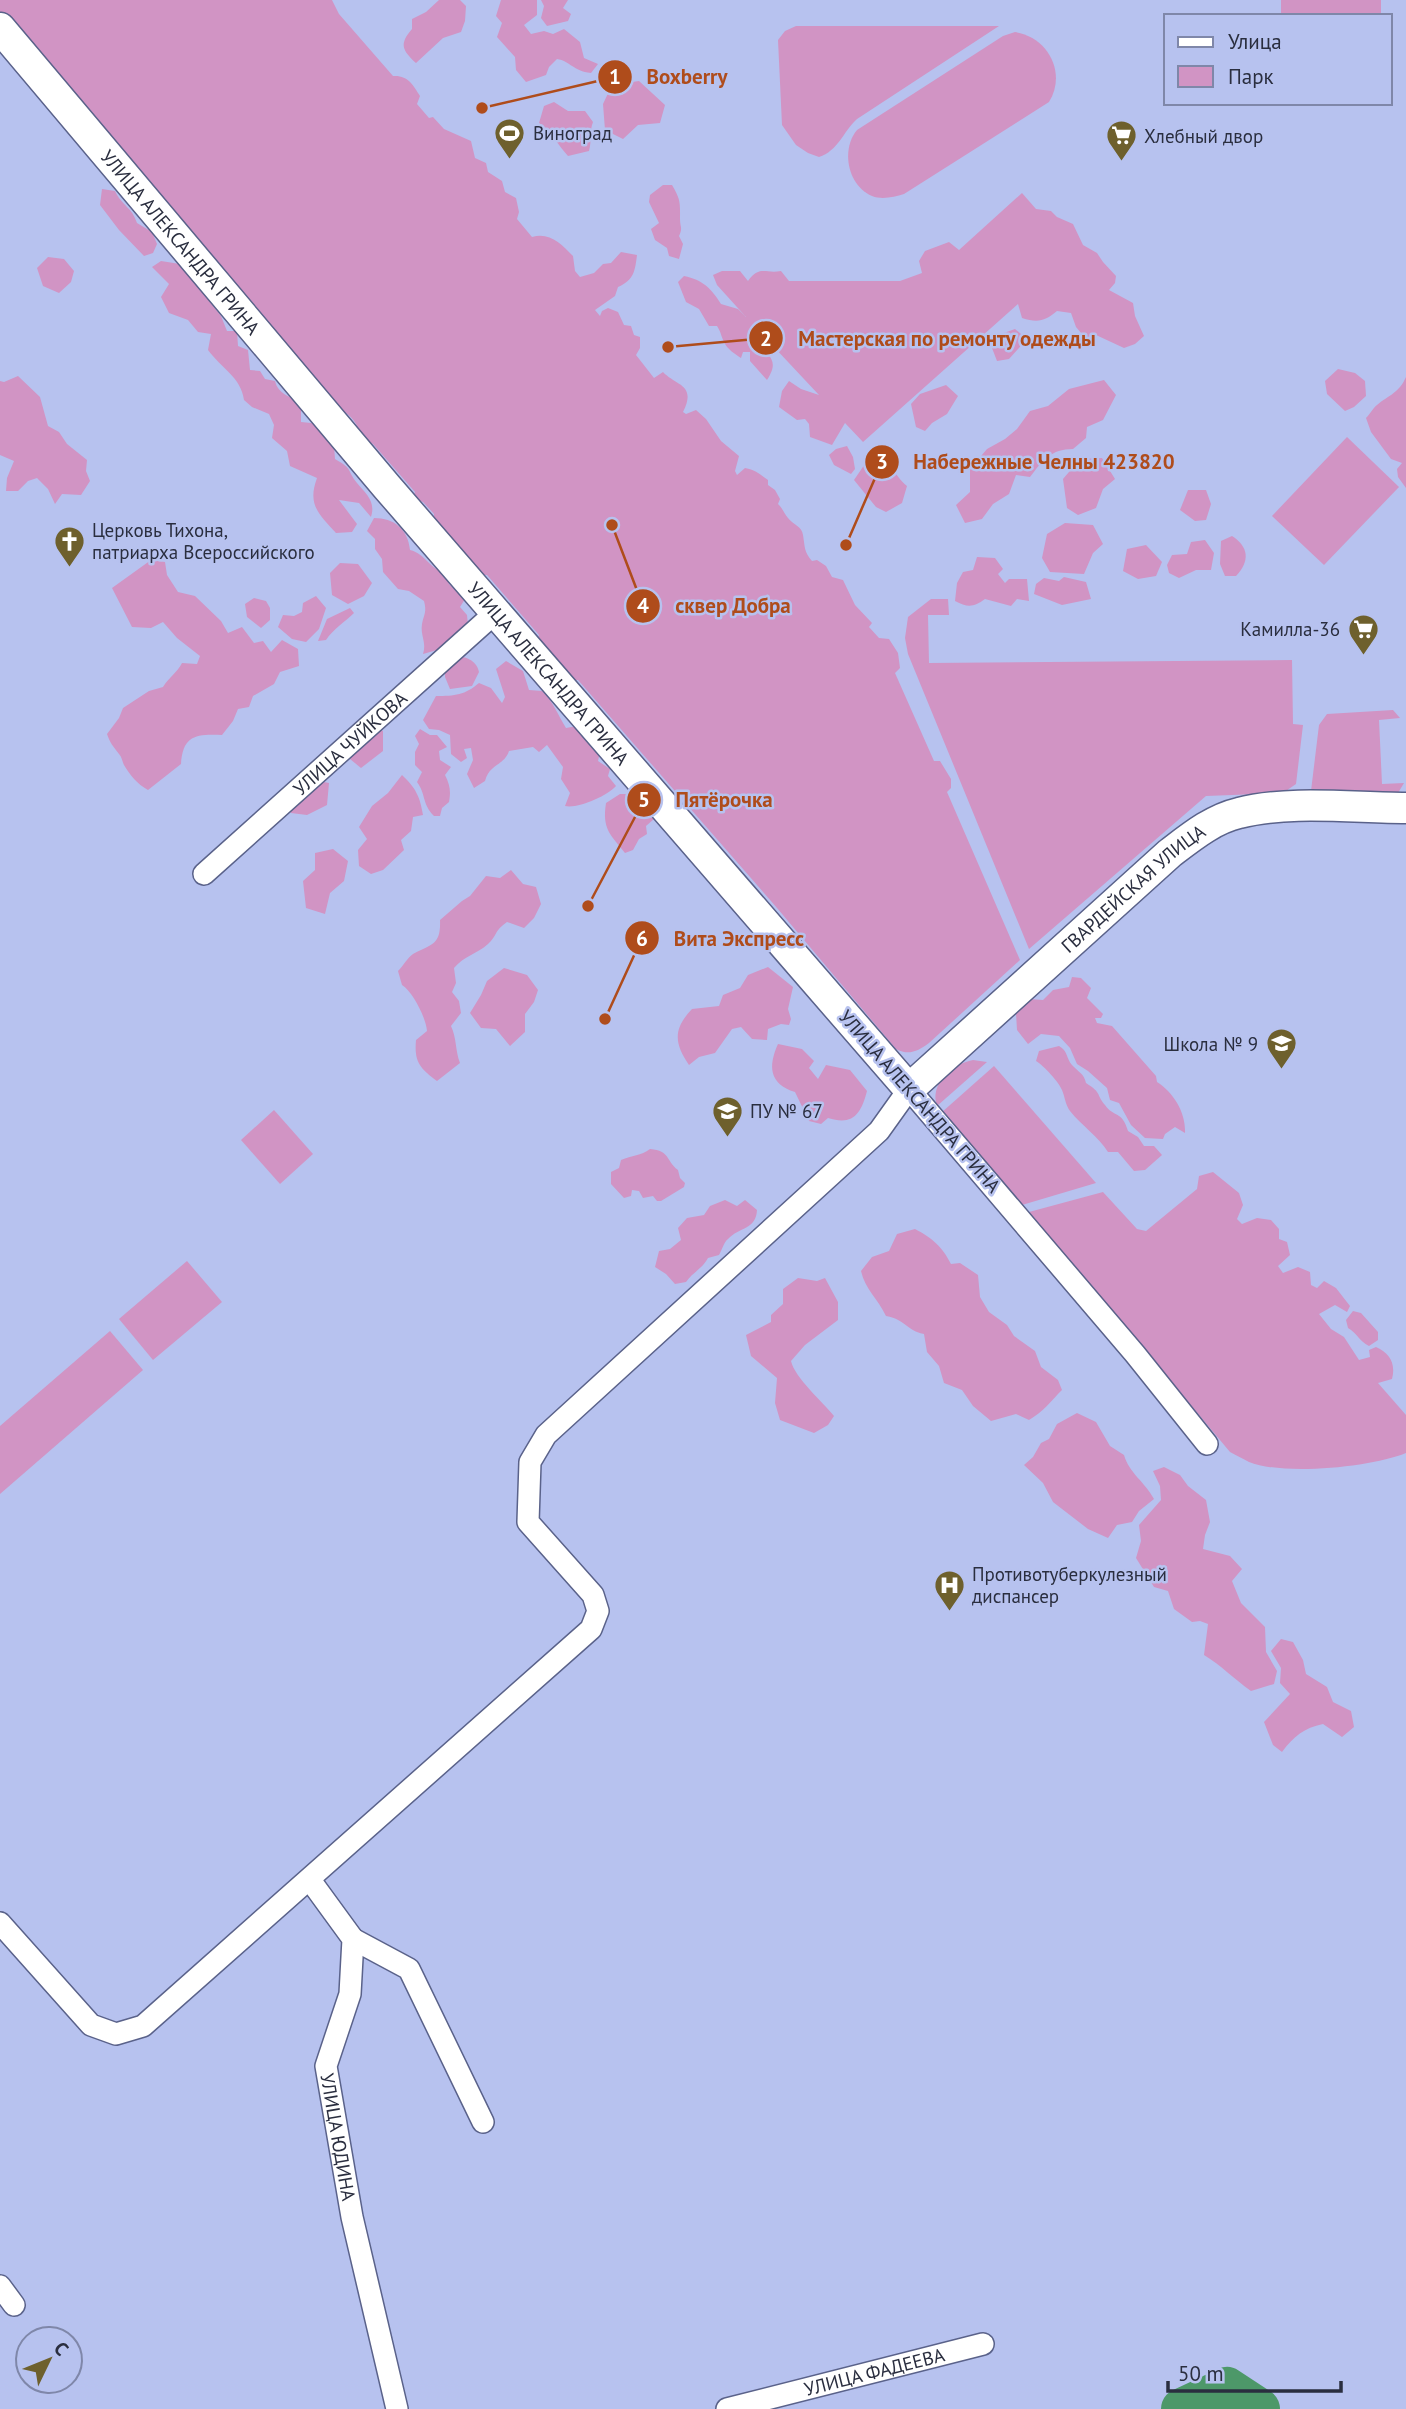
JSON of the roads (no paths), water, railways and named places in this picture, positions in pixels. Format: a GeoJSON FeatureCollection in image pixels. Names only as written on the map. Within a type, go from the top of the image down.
{"type":"FeatureCollection","features":[{"type":"Feature","properties":{"kind":"street","name":"УЛИЦА АЛЕКСАНДРА ГРИНА"},"geometry":{"type":"LineString","coordinates":[[0,28],[495,612],[909,1089],[1126,1344],[1207,1444]]}},
{"type":"Feature","properties":{"kind":"street","name":"УЛИЦА ЧУЙКОВА"},"geometry":{"type":"LineString","coordinates":[[204,874],[495,612]]}},
{"type":"Feature","properties":{"kind":"street","name":"ГВАРДЕЙСКАЯ УЛИЦА"},"geometry":{"type":"LineString","coordinates":[[909,1089],[1170,853],[1199,831],[1238,813],[1276,807],[1406,808]]}},
{"type":"Feature","properties":{"kind":"street"},"geometry":{"type":"LineString","coordinates":[[0,1923],[91,2025],[116,2034],[144,2025],[591,1629],[598,1611],[593,1595],[528,1522],[530,1462],[547,1435],[879,1131],[909,1089]]}},
{"type":"Feature","properties":{"kind":"street"},"geometry":{"type":"LineString","coordinates":[[310,1880],[353,1938],[409,1969],[483,2122]]}},
{"type":"Feature","properties":{"kind":"street","name":"УЛИЦА ЮДИНА"},"geometry":{"type":"LineString","coordinates":[[353,1938],[350,1994],[326,2066],[352,2217],[397,2409]]}},
{"type":"Feature","properties":{"kind":"street"},"geometry":{"type":"LineString","coordinates":[[0,2286],[14,2305]]}},
{"type":"Feature","properties":{"kind":"street","name":"УЛИЦА ФАДЕЕВА"},"geometry":{"type":"LineString","coordinates":[[727,2409],[983,2344]]}},
{"type":"Feature","properties":{"kind":"waterway"},"geometry":{"type":"LineString","coordinates":[[1182,2409],[1227,2388],[1259,2409]]}},
{"type":"Feature","properties":{"kind":"place","name":"Boxberry"},"geometry":{"type":"Point","coordinates":[482,108]}},
{"type":"Feature","properties":{"kind":"place","name":"Виноград"},"geometry":{"type":"Point","coordinates":[510,160]}},
{"type":"Feature","properties":{"kind":"place","name":"Хлебный двор"},"geometry":{"type":"Point","coordinates":[1121,163]}},
{"type":"Feature","properties":{"kind":"place","name":"Мастерская по ремонту одежды"},"geometry":{"type":"Point","coordinates":[668,347]}},
{"type":"Feature","properties":{"kind":"place","name":"сквер Добра"},"geometry":{"type":"Point","coordinates":[612,525]}},
{"type":"Feature","properties":{"kind":"place","name":"Набережные Челны 423820"},"geometry":{"type":"Point","coordinates":[846,545]}},
{"type":"Feature","properties":{"kind":"place","name":"Церковь Тихона, патриарха Всероссийского"},"geometry":{"type":"Point","coordinates":[69,568]}},
{"type":"Feature","properties":{"kind":"place","name":"Камилла-36"},"geometry":{"type":"Point","coordinates":[1363,656]}},
{"type":"Feature","properties":{"kind":"place","name":"Пятёрочка"},"geometry":{"type":"Point","coordinates":[588,906]}},
{"type":"Feature","properties":{"kind":"place","name":"Вита Экспресс"},"geometry":{"type":"Point","coordinates":[605,1019]}},
{"type":"Feature","properties":{"kind":"place","name":"Школа № 9"},"geometry":{"type":"Point","coordinates":[1281,1071]}},
{"type":"Feature","properties":{"kind":"place","name":"ПУ № 67"},"geometry":{"type":"Point","coordinates":[727,1138]}},
{"type":"Feature","properties":{"kind":"place","name":"Противотуберкулезный диспансер"},"geometry":{"type":"Point","coordinates":[949,1612]}}]}
